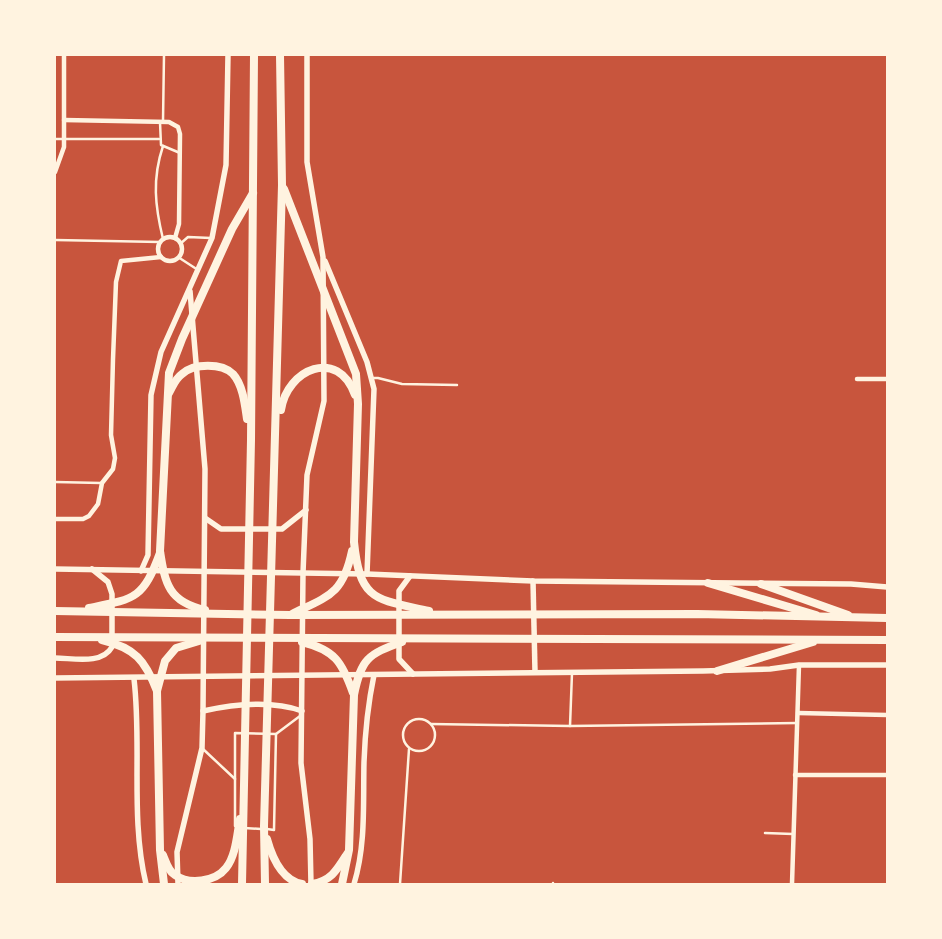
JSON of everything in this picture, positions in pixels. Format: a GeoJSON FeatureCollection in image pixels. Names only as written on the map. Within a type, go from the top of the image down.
{"type":"FeatureCollection","features":[{"type":"Feature","properties":{"kind":"highway"},"geometry":{"type":"LineString","coordinates":[[242,884],[251,440],[254,55]]}},
{"type":"Feature","properties":{"kind":"highway"},"geometry":{"type":"LineString","coordinates":[[265,884],[264,826],[282,184],[280,55]]}},
{"type":"Feature","properties":{"kind":"highway"},"geometry":{"type":"LineString","coordinates":[[282,184],[356,374],[358,404],[354,542],[356,563],[363,585],[382,600],[445,614]]}},
{"type":"Feature","properties":{"kind":"highway"},"geometry":{"type":"LineString","coordinates":[[220,613],[197,608],[179,599],[170,591],[164,579],[160,551],[167,398],[170,373],[182,339],[232,229],[254,191]]}},
{"type":"Feature","properties":{"kind":"highway"},"geometry":{"type":"LineString","coordinates":[[167,398],[176,379],[190,369],[213,366],[225,369],[234,375],[241,390],[251,440]]}},
{"type":"Feature","properties":{"kind":"highway"},"geometry":{"type":"LineString","coordinates":[[276,440],[282,403],[287,390],[304,372],[320,368],[339,371],[351,385],[358,404]]}},
{"type":"Feature","properties":{"kind":"highway"},"geometry":{"type":"LineString","coordinates":[[290,614],[333,593],[343,584],[354,542]]}},
{"type":"Feature","properties":{"kind":"highway"},"geometry":{"type":"LineString","coordinates":[[72,611],[133,598],[148,582],[160,551]]}},
{"type":"Feature","properties":{"kind":"highway"},"geometry":{"type":"LineString","coordinates":[[708,583],[825,618]]}},
{"type":"Feature","properties":{"kind":"highway"},"geometry":{"type":"LineString","coordinates":[[761,584],[855,618]]}},
{"type":"Feature","properties":{"kind":"highway"},"geometry":{"type":"LineString","coordinates":[[55,611],[290,614],[697,614],[887,618]]}},
{"type":"Feature","properties":{"kind":"highway"},"geometry":{"type":"LineString","coordinates":[[55,637],[407,640],[698,638],[887,640]]}},
{"type":"Feature","properties":{"kind":"highway"},"geometry":{"type":"LineString","coordinates":[[88,637],[114,643],[137,654],[149,670],[157,691]]}},
{"type":"Feature","properties":{"kind":"highway"},"geometry":{"type":"LineString","coordinates":[[164,884],[160,850],[157,691],[165,661],[176,648],[216,638]]}},
{"type":"Feature","properties":{"kind":"highway"},"geometry":{"type":"LineString","coordinates":[[290,639],[320,646],[332,654],[342,665],[354,695]]}},
{"type":"Feature","properties":{"kind":"highway"},"geometry":{"type":"LineString","coordinates":[[717,670],[822,639]]}},
{"type":"Feature","properties":{"kind":"highway"},"geometry":{"type":"LineString","coordinates":[[342,884],[349,850],[354,695],[359,672],[363,663],[384,648],[407,640]]}},
{"type":"Feature","properties":{"kind":"highway"},"geometry":{"type":"LineString","coordinates":[[160,850],[174,875],[184,880],[203,880],[216,877],[226,868],[230,861],[244,802]]}},
{"type":"Feature","properties":{"kind":"highway"},"geometry":{"type":"LineString","coordinates":[[264,826],[274,859],[289,878],[302,884]]}},
{"type":"Feature","properties":{"kind":"highway"},"geometry":{"type":"LineString","coordinates":[[311,884],[328,879],[335,873],[349,850]]}},
{"type":"Feature","properties":{"kind":"street"},"geometry":{"type":"LineString","coordinates":[[55,172],[64,147],[64,55]]}},
{"type":"Feature","properties":{"kind":"street"},"geometry":{"type":"LineString","coordinates":[[141,571],[148,555],[153,385],[161,352],[190,291],[212,238],[226,165],[228,55]]}},
{"type":"Feature","properties":{"kind":"street"},"geometry":{"type":"LineString","coordinates":[[307,55],[307,162],[323,257],[324,401],[307,475],[303,573],[301,763],[310,839],[311,884]]}},
{"type":"Feature","properties":{"kind":"street"},"geometry":{"type":"LineString","coordinates":[[64,120],[162,122],[178,128],[180,134],[179,224],[175,238]]}},
{"type":"Feature","properties":{"kind":"street"},"geometry":{"type":"LineString","coordinates":[[161,257],[158,250],[162,240],[175,238]]}},
{"type":"Feature","properties":{"kind":"street"},"geometry":{"type":"LineString","coordinates":[[55,519],[83,519],[90,516],[98,504],[102,483],[113,469],[115,458],[112,435],[113,359],[116,282],[121,261],[161,257],[171,261],[178,257],[181,251],[180,244],[175,238]]}},
{"type":"Feature","properties":{"kind":"street"},"geometry":{"type":"LineString","coordinates":[[323,257],[367,362],[374,389],[367,574]]}},
{"type":"Feature","properties":{"kind":"street"},"geometry":{"type":"LineString","coordinates":[[178,884],[177,852],[202,748],[203,711],[205,469],[190,291]]}},
{"type":"Feature","properties":{"kind":"street"},"geometry":{"type":"LineString","coordinates":[[857,379],[887,379]]}},
{"type":"Feature","properties":{"kind":"street"},"geometry":{"type":"LineString","coordinates":[[205,518],[222,529],[282,529],[306,510]]}},
{"type":"Feature","properties":{"kind":"street"},"geometry":{"type":"LineString","coordinates":[[55,569],[367,574],[533,581],[851,584],[887,587]]}},
{"type":"Feature","properties":{"kind":"street"},"geometry":{"type":"LineString","coordinates":[[55,658],[100,658],[108,654],[112,647],[112,594],[108,582],[92,569]]}},
{"type":"Feature","properties":{"kind":"street"},"geometry":{"type":"LineString","coordinates":[[410,576],[399,591],[399,659],[413,674]]}},
{"type":"Feature","properties":{"kind":"street"},"geometry":{"type":"LineString","coordinates":[[533,581],[535,672]]}},
{"type":"Feature","properties":{"kind":"street"},"geometry":{"type":"LineString","coordinates":[[792,884],[799,665]]}},
{"type":"Feature","properties":{"kind":"street"},"geometry":{"type":"LineString","coordinates":[[55,678],[717,670],[770,669],[799,665],[887,665]]}},
{"type":"Feature","properties":{"kind":"street"},"geometry":{"type":"LineString","coordinates":[[354,884],[360,865],[364,760],[369,701],[374,675]]}},
{"type":"Feature","properties":{"kind":"street"},"geometry":{"type":"LineString","coordinates":[[134,678],[137,706],[138,809],[141,858],[146,884]]}},
{"type":"Feature","properties":{"kind":"street"},"geometry":{"type":"LineString","coordinates":[[203,711],[230,705],[287,706],[302,713]]}},
{"type":"Feature","properties":{"kind":"street"},"geometry":{"type":"LineString","coordinates":[[798,713],[887,715]]}},
{"type":"Feature","properties":{"kind":"street"},"geometry":{"type":"LineString","coordinates":[[795,775],[887,775]]}},
{"type":"Feature","properties":{"kind":"lane"},"geometry":{"type":"LineString","coordinates":[[55,240],[162,240],[154,192],[156,168],[162,146],[159,139],[162,122],[164,55]]}},
{"type":"Feature","properties":{"kind":"lane"},"geometry":{"type":"LineString","coordinates":[[55,139],[159,139]]}},
{"type":"Feature","properties":{"kind":"lane"},"geometry":{"type":"LineString","coordinates":[[162,146],[180,153]]}},
{"type":"Feature","properties":{"kind":"lane"},"geometry":{"type":"LineString","coordinates":[[180,244],[188,237],[212,238]]}},
{"type":"Feature","properties":{"kind":"lane"},"geometry":{"type":"LineString","coordinates":[[178,257],[198,270]]}},
{"type":"Feature","properties":{"kind":"lane"},"geometry":{"type":"LineString","coordinates":[[372,378],[402,384],[456,385]]}},
{"type":"Feature","properties":{"kind":"lane"},"geometry":{"type":"LineString","coordinates":[[55,482],[102,483]]}},
{"type":"Feature","properties":{"kind":"lane"},"geometry":{"type":"LineString","coordinates":[[570,726],[572,672]]}},
{"type":"Feature","properties":{"kind":"lane"},"geometry":{"type":"LineString","coordinates":[[276,734],[274,830],[235,828],[235,733],[276,734],[302,713]]}},
{"type":"Feature","properties":{"kind":"lane"},"geometry":{"type":"LineString","coordinates":[[431,724],[436,734],[432,746],[420,752],[409,749],[403,741],[403,729],[411,720],[421,718],[431,724],[570,726],[798,723]]}},
{"type":"Feature","properties":{"kind":"lane"},"geometry":{"type":"LineString","coordinates":[[202,748],[235,779]]}},
{"type":"Feature","properties":{"kind":"lane"},"geometry":{"type":"LineString","coordinates":[[400,884],[409,749]]}},
{"type":"Feature","properties":{"kind":"lane"},"geometry":{"type":"LineString","coordinates":[[765,833],[793,834]]}}]}
